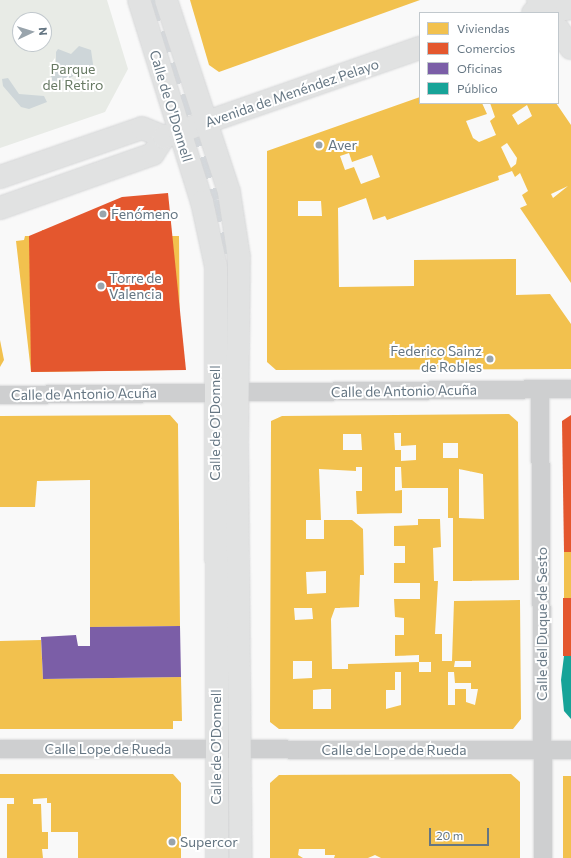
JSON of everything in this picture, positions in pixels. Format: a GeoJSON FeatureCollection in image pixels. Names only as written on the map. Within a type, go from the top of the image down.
{"type":"FeatureCollection","features":[{"type":"Feature","properties":{"kind":"main road","name":"Calle de O'Donnell"},"geometry":{"type":"LineString","coordinates":[[139,0],[171,135],[202,202],[216,267],[215,393],[217,858]]}},
{"type":"Feature","properties":{"kind":"main road","name":"Calle de O'Donnell"},"geometry":{"type":"LineString","coordinates":[[166,0],[229,192],[239,257],[237,392],[241,858]]}},
{"type":"Feature","properties":{"kind":"main road"},"geometry":{"type":"LineString","coordinates":[[541,9],[571,8]]}},
{"type":"Feature","properties":{"kind":"main road"},"geometry":{"type":"LineString","coordinates":[[559,30],[571,48]]}},
{"type":"Feature","properties":{"kind":"main road","name":"Avenida de Menéndez Pelayo"},"geometry":{"type":"LineString","coordinates":[[171,135],[419,48]]}},
{"type":"Feature","properties":{"kind":"main road"},"geometry":{"type":"LineString","coordinates":[[0,177],[142,128],[171,135],[153,154],[0,208]]}},
{"type":"Feature","properties":{"kind":"street","name":"Calle del Duque de Sesto"},"geometry":{"type":"LineString","coordinates":[[540,389],[543,858]]}},
{"type":"Feature","properties":{"kind":"street","name":"Calle de Antonio Acuña"},"geometry":{"type":"LineString","coordinates":[[0,395],[571,389]]}},
{"type":"Feature","properties":{"kind":"street","name":"Calle Lope de Rueda"},"geometry":{"type":"LineString","coordinates":[[0,749],[216,749]]}},
{"type":"Feature","properties":{"kind":"street","name":"Calle de Lope de Rueda"},"geometry":{"type":"LineString","coordinates":[[216,749],[571,750]]}},
{"type":"Feature","properties":{"kind":"green space","name":"Parque del Retiro"},"geometry":{"type":"Polygon","coordinates":[[[0,0],[107,0],[128,69],[105,112],[0,148],[0,0]]]}},
{"type":"Feature","properties":{"kind":"shaded area"},"geometry":{"type":"Polygon","coordinates":[[[79,46],[91,50],[94,71],[83,71],[54,86],[50,73],[56,64],[56,52],[58,49],[71,54],[79,46]]]}},
{"type":"Feature","properties":{"kind":"shaded area"},"geometry":{"type":"Polygon","coordinates":[[[8,78],[19,94],[44,96],[47,102],[29,109],[21,107],[3,86],[2,79],[8,78]]]}},
{"type":"Feature","properties":{"kind":"building: Viviendas"},"geometry":{"type":"Polygon","coordinates":[[[190,0],[420,0],[219,72],[209,65],[190,0]]]}},
{"type":"Feature","properties":{"kind":"building: Viviendas"},"geometry":{"type":"Polygon","coordinates":[[[419,97],[419,104],[482,104],[487,114],[466,121],[473,138],[479,142],[496,135],[490,121],[495,117],[490,104],[557,104],[571,125],[571,283],[520,208],[527,205],[522,195],[528,191],[520,173],[515,177],[512,171],[498,176],[499,180],[387,220],[385,216],[373,220],[366,198],[338,208],[339,287],[414,286],[414,260],[516,259],[516,295],[550,294],[571,324],[571,369],[276,370],[267,362],[267,151],[419,97]],[[527,105],[512,115],[518,125],[532,116],[527,105]],[[507,143],[501,147],[511,168],[516,164],[517,158],[507,143]],[[349,153],[340,156],[345,170],[354,167],[361,184],[380,177],[372,155],[352,162],[349,153]],[[568,186],[551,194],[553,198],[568,186]],[[298,201],[298,216],[322,216],[321,201],[298,201]]]}},
{"type":"Feature","properties":{"kind":"building: Viviendas","name":"Torre de Valencia"},"geometry":{"type":"Polygon","coordinates":[[[126,203],[169,204],[169,236],[179,236],[180,360],[169,359],[169,370],[31,372],[16,241],[24,240],[25,236],[43,236],[42,230],[76,230],[77,219],[100,219],[99,212],[126,211],[126,203]],[[128,315],[92,316],[92,350],[129,349],[128,315]]]}},
{"type":"Feature","properties":{"kind":"building: Viviendas"},"geometry":{"type":"Polygon","coordinates":[[[0,340],[4,360],[0,367],[0,340]]]}},
{"type":"Feature","properties":{"kind":"building: Viviendas"},"geometry":{"type":"Polygon","coordinates":[[[509,414],[518,422],[519,580],[453,581],[453,518],[448,518],[448,488],[402,488],[401,467],[395,467],[395,491],[402,490],[402,513],[357,514],[356,491],[362,491],[362,467],[356,467],[356,471],[319,469],[321,520],[306,520],[306,539],[324,539],[324,520],[352,520],[363,529],[364,575],[360,575],[359,607],[335,608],[331,619],[332,669],[348,669],[348,664],[419,662],[419,655],[395,656],[395,635],[404,635],[404,618],[395,617],[394,599],[420,599],[420,583],[394,583],[394,563],[405,563],[405,546],[394,546],[394,526],[418,525],[418,519],[440,519],[441,547],[433,548],[434,581],[438,581],[435,634],[442,634],[442,661],[452,661],[454,601],[520,600],[521,719],[513,729],[279,729],[270,722],[271,421],[282,416],[509,414]],[[394,433],[395,450],[401,450],[401,461],[416,460],[416,445],[401,446],[401,433],[394,433]],[[343,434],[343,450],[362,450],[361,434],[343,434]],[[443,443],[443,458],[458,458],[458,443],[443,443]],[[459,469],[459,518],[484,519],[483,474],[459,469]],[[326,571],[306,572],[307,594],[326,593],[326,571]],[[294,608],[295,620],[313,619],[312,608],[294,608]],[[293,661],[293,679],[312,678],[312,661],[293,661]],[[455,661],[454,667],[471,667],[471,661],[455,661]],[[419,662],[419,672],[431,672],[431,662],[419,662]],[[395,672],[395,690],[386,690],[386,709],[401,705],[401,672],[395,672]],[[448,672],[448,705],[455,705],[455,689],[466,689],[466,702],[475,705],[478,689],[471,689],[471,683],[455,683],[454,672],[448,672]],[[331,689],[313,690],[313,709],[331,709],[331,689]]]}},
{"type":"Feature","properties":{"kind":"building: Viviendas"},"geometry":{"type":"Polygon","coordinates":[[[170,415],[178,424],[180,626],[90,627],[90,480],[37,481],[35,507],[0,507],[0,416],[170,415]]]}},
{"type":"Feature","properties":{"kind":"building: Viviendas"},"geometry":{"type":"Polygon","coordinates":[[[564,552],[571,552],[571,598],[564,598],[564,552]]]}},
{"type":"Feature","properties":{"kind":"building: Viviendas"},"geometry":{"type":"Polygon","coordinates":[[[41,640],[43,679],[181,677],[182,721],[173,721],[173,729],[0,729],[0,641],[41,640]]]}},
{"type":"Feature","properties":{"kind":"building: Viviendas"},"geometry":{"type":"Polygon","coordinates":[[[0,774],[173,774],[181,783],[181,858],[78,858],[78,832],[51,832],[51,803],[47,803],[47,798],[33,799],[33,804],[41,804],[42,832],[48,832],[48,849],[42,849],[43,858],[7,858],[7,804],[14,804],[14,798],[0,798],[0,774]]]}},
{"type":"Feature","properties":{"kind":"building: Viviendas"},"geometry":{"type":"Polygon","coordinates":[[[511,774],[520,782],[520,858],[381,858],[375,855],[368,858],[334,858],[335,855],[325,855],[325,849],[299,849],[298,855],[303,858],[270,858],[270,783],[279,775],[511,774]]]}},
{"type":"Feature","properties":{"kind":"building: Viviendas"},"geometry":{"type":"Polygon","coordinates":[[[563,776],[571,776],[571,858],[563,858],[563,776]]]}},
{"type":"Feature","properties":{"kind":"building: Comercios","name":"Torre de Valencia"},"geometry":{"type":"Polygon","coordinates":[[[168,193],[186,370],[31,372],[29,236],[122,197],[168,193]]]}},
{"type":"Feature","properties":{"kind":"building: Comercios"},"geometry":{"type":"Polygon","coordinates":[[[571,415],[571,552],[564,552],[562,421],[571,415]]]}},
{"type":"Feature","properties":{"kind":"building: Comercios"},"geometry":{"type":"Polygon","coordinates":[[[563,598],[571,598],[571,656],[563,656],[563,598]]]}},
{"type":"Feature","properties":{"kind":"building: Oficinas"},"geometry":{"type":"Polygon","coordinates":[[[180,626],[181,677],[43,679],[41,637],[76,635],[78,646],[90,646],[90,627],[180,626]]]}},
{"type":"Feature","properties":{"kind":"building: Público"},"geometry":{"type":"Polygon","coordinates":[[[564,656],[571,656],[571,719],[564,711],[561,680],[564,656]]]}},
{"type":"Feature","properties":{"kind":"tunnel"},"geometry":{"type":"LineString","coordinates":[[152,0],[216,200],[224,263]]}},
{"type":"Feature","properties":{"kind":"place","name":"Aver"},"geometry":{"type":"Point","coordinates":[319,145]}},
{"type":"Feature","properties":{"kind":"place","name":"Fenómeno"},"geometry":{"type":"Point","coordinates":[103,214]}},
{"type":"Feature","properties":{"kind":"place","name":"Torre de Valencia"},"geometry":{"type":"Point","coordinates":[101,286]}},
{"type":"Feature","properties":{"kind":"place","name":"Federico Sainz de Robles"},"geometry":{"type":"Point","coordinates":[490,359]}},
{"type":"Feature","properties":{"kind":"place","name":"Supercor"},"geometry":{"type":"Point","coordinates":[172,842]}}]}
